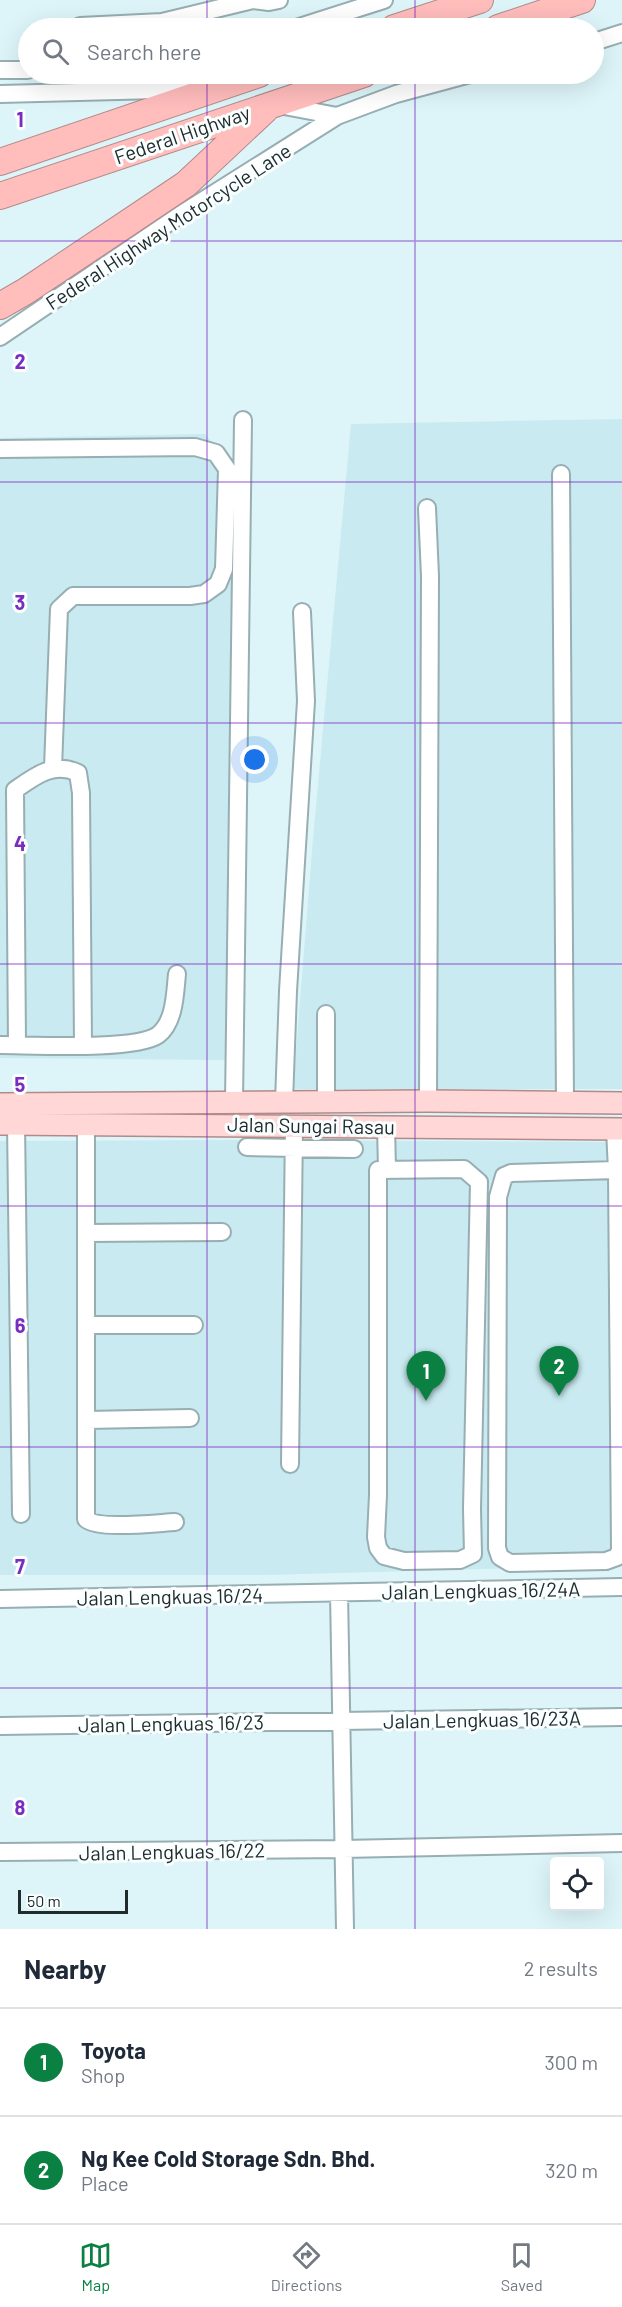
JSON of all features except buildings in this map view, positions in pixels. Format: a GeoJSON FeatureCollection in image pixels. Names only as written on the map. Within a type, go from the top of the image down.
{"type":"FeatureCollection","features":[{"type":"Feature","properties":{"kind":"highway"},"geometry":{"type":"LineString","coordinates":[[425,18],[480,0]]}},
{"type":"Feature","properties":{"kind":"highway"},"geometry":{"type":"LineString","coordinates":[[528,18],[582,0]]}},
{"type":"Feature","properties":{"kind":"highway","name":"Federal Highway"},"geometry":{"type":"LineString","coordinates":[[0,162],[228,84]]}},
{"type":"Feature","properties":{"kind":"highway","name":"Federal Highway"},"geometry":{"type":"LineString","coordinates":[[0,196],[333,84]]}},
{"type":"Feature","properties":{"kind":"highway"},"geometry":{"type":"LineString","coordinates":[[0,306],[186,184],[272,104]]}},
{"type":"Feature","properties":{"kind":"main road","name":"Jalan Sungai Rasau"},"geometry":{"type":"LineString","coordinates":[[0,1104],[428,1101],[622,1103]]}},
{"type":"Feature","properties":{"kind":"main road","name":"Jalan Sungai Rasau"},"geometry":{"type":"LineString","coordinates":[[8,1124],[619,1129]]}},
{"type":"Feature","properties":{"kind":"street"},"geometry":{"type":"LineString","coordinates":[[179,18],[253,0],[268,2],[279,0]]}},
{"type":"Feature","properties":{"kind":"street"},"geometry":{"type":"LineString","coordinates":[[327,18],[384,0]]}},
{"type":"Feature","properties":{"kind":"street"},"geometry":{"type":"LineString","coordinates":[[604,39],[622,33]]}},
{"type":"Feature","properties":{"kind":"street"},"geometry":{"type":"LineString","coordinates":[[0,70],[18,70]]}},
{"type":"Feature","properties":{"kind":"street","name":"Federal Highway Motorcycle Lane"},"geometry":{"type":"LineString","coordinates":[[0,337],[180,215],[337,116],[396,94],[433,84]]}},
{"type":"Feature","properties":{"kind":"street"},"geometry":{"type":"LineString","coordinates":[[0,94],[215,88]]}},
{"type":"Feature","properties":{"kind":"street"},"geometry":{"type":"LineString","coordinates":[[272,104],[337,116]]}},
{"type":"Feature","properties":{"kind":"street"},"geometry":{"type":"LineString","coordinates":[[234,1103],[243,420]]}},
{"type":"Feature","properties":{"kind":"street"},"geometry":{"type":"LineString","coordinates":[[0,449],[195,447],[216,453],[227,469],[224,569],[218,585],[204,594],[190,596],[73,596],[58,609],[53,768]]}},
{"type":"Feature","properties":{"kind":"street"},"geometry":{"type":"LineString","coordinates":[[561,474],[565,1103]]}},
{"type":"Feature","properties":{"kind":"street"},"geometry":{"type":"LineString","coordinates":[[428,508],[430,576],[428,1101]]}},
{"type":"Feature","properties":{"kind":"street"},"geometry":{"type":"LineString","coordinates":[[284,1102],[288,991],[306,701],[302,612]]}},
{"type":"Feature","properties":{"kind":"street"},"geometry":{"type":"LineString","coordinates":[[17,1045],[15,790],[53,768],[69,768],[78,773],[81,793],[83,1045]]}},
{"type":"Feature","properties":{"kind":"street"},"geometry":{"type":"LineString","coordinates":[[0,1045],[136,1044],[158,1035],[168,1021],[175,1002],[177,974]]}},
{"type":"Feature","properties":{"kind":"street"},"geometry":{"type":"LineString","coordinates":[[326,1014],[326,1102]]}},
{"type":"Feature","properties":{"kind":"street"},"geometry":{"type":"LineString","coordinates":[[87,1123],[86,1519],[104,1525],[175,1522]]}},
{"type":"Feature","properties":{"kind":"street"},"geometry":{"type":"LineString","coordinates":[[8,1124],[21,1514]]}},
{"type":"Feature","properties":{"kind":"street"},"geometry":{"type":"LineString","coordinates":[[290,1464],[294,1125]]}},
{"type":"Feature","properties":{"kind":"street"},"geometry":{"type":"LineString","coordinates":[[386,1126],[387,1170]]}},
{"type":"Feature","properties":{"kind":"street"},"geometry":{"type":"LineString","coordinates":[[617,1170],[511,1173],[504,1176],[501,1185],[498,1209],[497,1548],[500,1557],[510,1563],[606,1561],[617,1557],[620,1550],[617,1170],[619,1129]]}},
{"type":"Feature","properties":{"kind":"street"},"geometry":{"type":"LineString","coordinates":[[247,1147],[354,1149]]}},
{"type":"Feature","properties":{"kind":"street"},"geometry":{"type":"LineString","coordinates":[[464,1169],[479,1182],[471,1509],[472,1554],[460,1560],[404,1561],[384,1556],[378,1548],[376,1537],[378,1170],[387,1170],[464,1169]]}},
{"type":"Feature","properties":{"kind":"street"},"geometry":{"type":"LineString","coordinates":[[86,1233],[222,1232]]}},
{"type":"Feature","properties":{"kind":"street"},"geometry":{"type":"LineString","coordinates":[[86,1325],[194,1325]]}},
{"type":"Feature","properties":{"kind":"street"},"geometry":{"type":"LineString","coordinates":[[86,1420],[190,1418]]}},
{"type":"Feature","properties":{"kind":"street","name":"Jalan Lengkuas 16/24A"},"geometry":{"type":"LineString","coordinates":[[339,1593],[622,1587]]}},
{"type":"Feature","properties":{"kind":"street"},"geometry":{"type":"LineString","coordinates":[[339,1593],[345,1929]]}},
{"type":"Feature","properties":{"kind":"street","name":"Jalan Lengkuas 16/24"},"geometry":{"type":"LineString","coordinates":[[0,1599],[339,1593]]}},
{"type":"Feature","properties":{"kind":"street","name":"Jalan Lengkuas 16/23A"},"geometry":{"type":"LineString","coordinates":[[341,1721],[622,1717]]}},
{"type":"Feature","properties":{"kind":"street","name":"Jalan Lengkuas 16/23"},"geometry":{"type":"LineString","coordinates":[[0,1726],[341,1721]]}},
{"type":"Feature","properties":{"kind":"street","name":"Jalan Lengkuas 16/22"},"geometry":{"type":"LineString","coordinates":[[0,1852],[343,1849],[622,1843]]}},
{"type":"Feature","properties":{"kind":"shaded area"},"geometry":{"type":"Polygon","coordinates":[[[622,419],[622,1089],[293,1089],[351,424],[622,419]]]}},
{"type":"Feature","properties":{"kind":"shaded area"},"geometry":{"type":"Polygon","coordinates":[[[205,434],[232,466],[227,1060],[0,1058],[0,438],[205,434]]]}},
{"type":"Feature","properties":{"kind":"shaded area"},"geometry":{"type":"Polygon","coordinates":[[[0,1141],[622,1142],[622,1565],[265,1575],[0,1575],[0,1141]]]}},
{"type":"Feature","properties":{"kind":"place","name":"Ng Kee Cold Storage Sdn. Bhd."},"geometry":{"type":"Point","coordinates":[559,1396]}},
{"type":"Feature","properties":{"kind":"place","name":"Toyota"},"geometry":{"type":"Point","coordinates":[426,1401]}}]}
